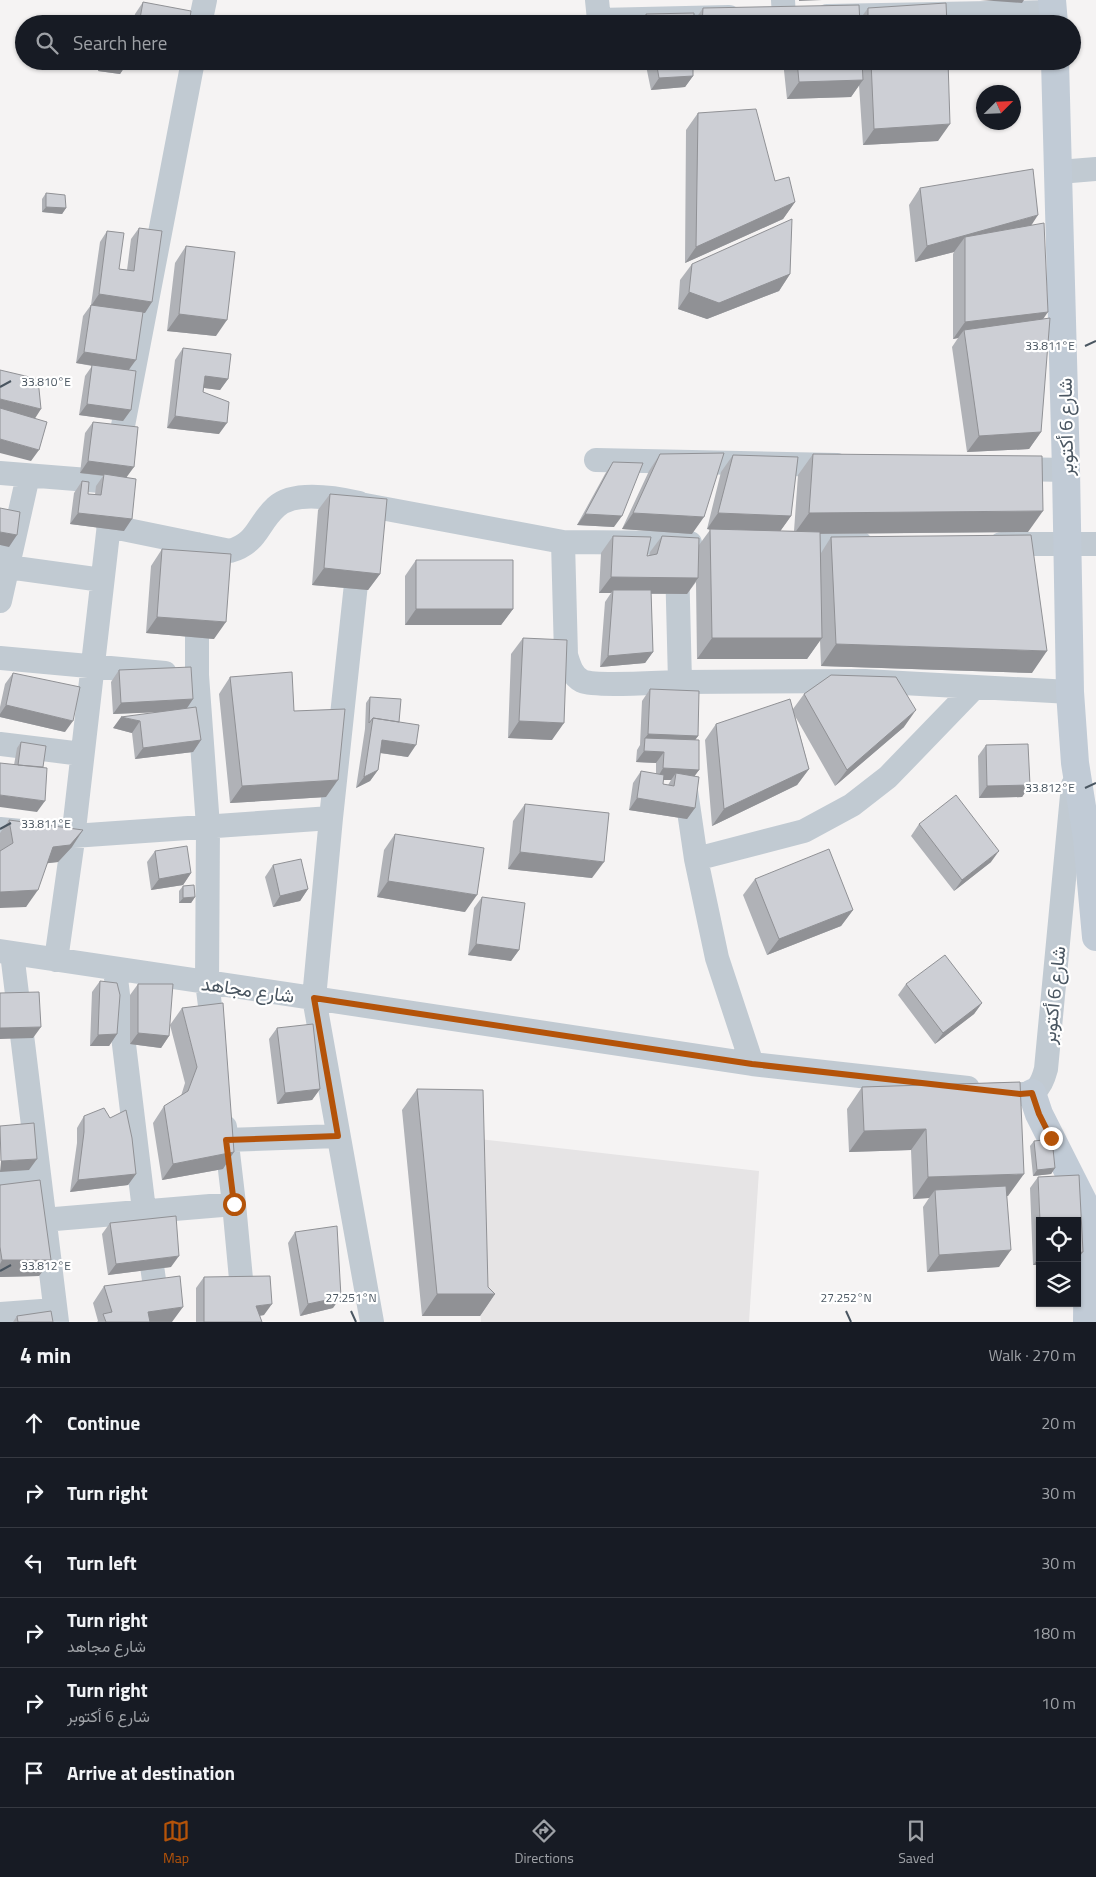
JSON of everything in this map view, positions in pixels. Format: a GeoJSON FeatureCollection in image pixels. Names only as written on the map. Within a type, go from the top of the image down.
{"type":"FeatureCollection","features":[{"type":"Feature","properties":{"kind":"street"},"geometry":{"type":"LineString","coordinates":[[202,15],[205,0]]}},
{"type":"Feature","properties":{"kind":"street"},"geometry":{"type":"LineString","coordinates":[[597,0],[598,15]]}},
{"type":"Feature","properties":{"kind":"street"},"geometry":{"type":"LineString","coordinates":[[722,15],[771,13],[1053,12]]}},
{"type":"Feature","properties":{"kind":"street"},"geometry":{"type":"LineString","coordinates":[[56,960],[73,836],[113,482],[123,421],[191,70]]}},
{"type":"Feature","properties":{"kind":"street","name":"شارع 6 أكتوبر"},"geometry":{"type":"LineString","coordinates":[[1055,70],[1070,692],[1075,763],[1087,838],[1096,937]]}},
{"type":"Feature","properties":{"kind":"street"},"geometry":{"type":"LineString","coordinates":[[1059,172],[1096,169]]}},
{"type":"Feature","properties":{"kind":"street"},"geometry":{"type":"LineString","coordinates":[[596,460],[860,466]]}},
{"type":"Feature","properties":{"kind":"street"},"geometry":{"type":"LineString","coordinates":[[988,468],[1066,470]]}},
{"type":"Feature","properties":{"kind":"street"},"geometry":{"type":"LineString","coordinates":[[0,473],[113,482]]}},
{"type":"Feature","properties":{"kind":"street"},"geometry":{"type":"LineString","coordinates":[[0,601],[28,476]]}},
{"type":"Feature","properties":{"kind":"street"},"geometry":{"type":"LineString","coordinates":[[108,526],[230,551],[242,547],[249,542],[277,506],[302,496],[348,501],[563,542],[716,543]]}},
{"type":"Feature","properties":{"kind":"street"},"geometry":{"type":"LineString","coordinates":[[365,505],[331,818],[314,998],[372,1322]]}},
{"type":"Feature","properties":{"kind":"street"},"geometry":{"type":"LineString","coordinates":[[563,542],[566,656],[572,672],[583,681],[601,683],[865,681],[1070,692]]}},
{"type":"Feature","properties":{"kind":"street"},"geometry":{"type":"LineString","coordinates":[[677,543],[680,682],[685,784],[696,858],[717,958],[752,1064]]}},
{"type":"Feature","properties":{"kind":"street"},"geometry":{"type":"LineString","coordinates":[[764,543],[882,544]]}},
{"type":"Feature","properties":{"kind":"street"},"geometry":{"type":"LineString","coordinates":[[197,544],[197,675],[208,826],[207,982],[216,1057]]}},
{"type":"Feature","properties":{"kind":"street"},"geometry":{"type":"LineString","coordinates":[[979,544],[1096,544]]}},
{"type":"Feature","properties":{"kind":"street"},"geometry":{"type":"LineString","coordinates":[[8,567],[102,580]]}},
{"type":"Feature","properties":{"kind":"street"},"geometry":{"type":"LineString","coordinates":[[0,658],[197,675]]}},
{"type":"Feature","properties":{"kind":"street"},"geometry":{"type":"LineString","coordinates":[[696,858],[804,831],[852,805],[888,777],[974,688]]}},
{"type":"Feature","properties":{"kind":"street"},"geometry":{"type":"LineString","coordinates":[[0,744],[82,754]]}},
{"type":"Feature","properties":{"kind":"street","name":"شارع 6 أكتوبر"},"geometry":{"type":"LineString","coordinates":[[1032,1093],[1042,1084],[1046,1069],[1075,763]]}},
{"type":"Feature","properties":{"kind":"street"},"geometry":{"type":"LineString","coordinates":[[0,829],[73,836],[331,818]]}},
{"type":"Feature","properties":{"kind":"street"},"geometry":{"type":"LineString","coordinates":[[0,1314],[56,1316],[6,952]]}},
{"type":"Feature","properties":{"kind":"street","name":"شارع مجاهد"},"geometry":{"type":"LineString","coordinates":[[6,952],[752,1064],[1020,1094],[1032,1093]]}},
{"type":"Feature","properties":{"kind":"street"},"geometry":{"type":"LineString","coordinates":[[115,969],[144,1210],[160,1322]]}},
{"type":"Feature","properties":{"kind":"street"},"geometry":{"type":"LineString","coordinates":[[1032,1093],[1039,1114],[1092,1204],[1087,1322]]}},
{"type":"Feature","properties":{"kind":"street"},"geometry":{"type":"LineString","coordinates":[[222,1103],[245,1322]]}},
{"type":"Feature","properties":{"kind":"street"},"geometry":{"type":"LineString","coordinates":[[226,1140],[338,1136]]}},
{"type":"Feature","properties":{"kind":"street"},"geometry":{"type":"LineString","coordinates":[[0,1182],[38,1178]]}},
{"type":"Feature","properties":{"kind":"street"},"geometry":{"type":"LineString","coordinates":[[43,1220],[144,1210],[234,1204]]}},
{"type":"Feature","properties":{"kind":"shaded area"},"geometry":{"type":"Polygon","coordinates":[[[470,1138],[759,1171],[749,1322],[481,1322],[470,1138]]]}},
{"type":"Feature","properties":{"kind":"building"},"geometry":{"type":"Polygon","coordinates":[[[143,2],[191,11],[190,15],[141,15],[143,2]]]}},
{"type":"Feature","properties":{"kind":"building"},"geometry":{"type":"Polygon","coordinates":[[[946,3],[947,15],[868,15],[868,8],[946,3]]]}},
{"type":"Feature","properties":{"kind":"building"},"geometry":{"type":"Polygon","coordinates":[[[859,5],[860,15],[703,15],[703,8],[859,5]]]}},
{"type":"Feature","properties":{"kind":"building"},"geometry":{"type":"Polygon","coordinates":[[[694,13],[694,15],[646,15],[694,13]]]}},
{"type":"Feature","properties":{"kind":"building"},"geometry":{"type":"Polygon","coordinates":[[[658,70],[693,70],[693,76],[659,78],[658,70]]]}},
{"type":"Feature","properties":{"kind":"building"},"geometry":{"type":"Polygon","coordinates":[[[798,70],[862,70],[863,80],[799,82],[798,70]]]}},
{"type":"Feature","properties":{"kind":"building"},"geometry":{"type":"Polygon","coordinates":[[[871,70],[948,70],[950,124],[874,129],[871,70]]]}},
{"type":"Feature","properties":{"kind":"building"},"geometry":{"type":"Polygon","coordinates":[[[756,109],[775,181],[789,177],[795,202],[696,247],[698,113],[756,109]]]}},
{"type":"Feature","properties":{"kind":"building"},"geometry":{"type":"Polygon","coordinates":[[[1033,169],[1038,215],[927,246],[920,188],[1033,169]]]}},
{"type":"Feature","properties":{"kind":"building"},"geometry":{"type":"Polygon","coordinates":[[[46,193],[65,195],[66,208],[46,207],[46,193]]]}},
{"type":"Feature","properties":{"kind":"building"},"geometry":{"type":"Polygon","coordinates":[[[792,219],[790,274],[719,303],[689,292],[692,264],[792,219]]]}},
{"type":"Feature","properties":{"kind":"building"},"geometry":{"type":"Polygon","coordinates":[[[1044,223],[1048,312],[965,322],[965,237],[1044,223]]]}},
{"type":"Feature","properties":{"kind":"building"},"geometry":{"type":"Polygon","coordinates":[[[139,228],[162,231],[152,302],[99,294],[107,231],[124,233],[119,269],[134,271],[139,228]]]}},
{"type":"Feature","properties":{"kind":"building"},"geometry":{"type":"Polygon","coordinates":[[[186,246],[235,252],[227,320],[179,314],[186,246]]]}},
{"type":"Feature","properties":{"kind":"building"},"geometry":{"type":"Polygon","coordinates":[[[91,305],[143,312],[136,360],[84,352],[91,305]]]}},
{"type":"Feature","properties":{"kind":"building"},"geometry":{"type":"Polygon","coordinates":[[[1050,318],[1041,432],[979,436],[964,330],[1050,318]]]}},
{"type":"Feature","properties":{"kind":"building"},"geometry":{"type":"Polygon","coordinates":[[[183,348],[231,354],[228,379],[205,376],[203,392],[229,402],[227,423],[175,416],[183,348]]]}},
{"type":"Feature","properties":{"kind":"building"},"geometry":{"type":"Polygon","coordinates":[[[92,365],[136,371],[131,410],[87,404],[92,365]]]}},
{"type":"Feature","properties":{"kind":"building"},"geometry":{"type":"Polygon","coordinates":[[[0,370],[38,379],[41,409],[0,399],[0,370]]]}},
{"type":"Feature","properties":{"kind":"building"},"geometry":{"type":"Polygon","coordinates":[[[0,408],[47,422],[39,450],[0,439],[0,408]]]}},
{"type":"Feature","properties":{"kind":"building"},"geometry":{"type":"Polygon","coordinates":[[[93,422],[138,427],[134,467],[88,461],[93,422]]]}},
{"type":"Feature","properties":{"kind":"building"},"geometry":{"type":"Polygon","coordinates":[[[724,453],[704,517],[633,513],[660,454],[724,453]]]}},
{"type":"Feature","properties":{"kind":"building"},"geometry":{"type":"Polygon","coordinates":[[[813,454],[1042,456],[1043,511],[809,513],[813,454]]]}},
{"type":"Feature","properties":{"kind":"building"},"geometry":{"type":"Polygon","coordinates":[[[733,455],[798,457],[791,516],[718,513],[733,455]]]}},
{"type":"Feature","properties":{"kind":"building"},"geometry":{"type":"Polygon","coordinates":[[[613,462],[643,463],[622,516],[585,514],[613,462]]]}},
{"type":"Feature","properties":{"kind":"building"},"geometry":{"type":"Polygon","coordinates":[[[104,474],[136,479],[132,519],[78,513],[82,481],[89,482],[88,494],[101,495],[104,474]]]}},
{"type":"Feature","properties":{"kind":"building"},"geometry":{"type":"Polygon","coordinates":[[[330,494],[387,499],[380,574],[324,568],[330,494]]]}},
{"type":"Feature","properties":{"kind":"building"},"geometry":{"type":"Polygon","coordinates":[[[0,508],[20,512],[17,535],[0,532],[0,508]]]}},
{"type":"Feature","properties":{"kind":"building"},"geometry":{"type":"Polygon","coordinates":[[[710,529],[820,532],[822,638],[712,638],[710,529]]]}},
{"type":"Feature","properties":{"kind":"building"},"geometry":{"type":"Polygon","coordinates":[[[1031,535],[1047,651],[836,644],[831,537],[1031,535]]]}},
{"type":"Feature","properties":{"kind":"building"},"geometry":{"type":"Polygon","coordinates":[[[613,536],[651,537],[647,556],[657,554],[662,536],[699,538],[698,578],[611,577],[613,536]]]}},
{"type":"Feature","properties":{"kind":"building"},"geometry":{"type":"Polygon","coordinates":[[[162,549],[231,554],[226,622],[157,617],[162,549]]]}},
{"type":"Feature","properties":{"kind":"building"},"geometry":{"type":"Polygon","coordinates":[[[416,560],[513,560],[513,609],[416,609],[416,560]]]}},
{"type":"Feature","properties":{"kind":"building"},"geometry":{"type":"Polygon","coordinates":[[[613,590],[651,590],[653,652],[608,656],[613,590]]]}},
{"type":"Feature","properties":{"kind":"building"},"geometry":{"type":"Polygon","coordinates":[[[523,638],[567,640],[564,723],[519,721],[523,638]]]}},
{"type":"Feature","properties":{"kind":"building"},"geometry":{"type":"Polygon","coordinates":[[[191,667],[193,699],[121,703],[119,670],[191,667]]]}},
{"type":"Feature","properties":{"kind":"building"},"geometry":{"type":"Polygon","coordinates":[[[292,672],[294,711],[345,709],[338,780],[242,786],[230,677],[292,672]]]}},
{"type":"Feature","properties":{"kind":"building"},"geometry":{"type":"Polygon","coordinates":[[[13,673],[80,687],[73,721],[6,705],[13,673]]]}},
{"type":"Feature","properties":{"kind":"building"},"geometry":{"type":"Polygon","coordinates":[[[831,675],[896,677],[916,710],[847,770],[804,694],[831,675]]]}},
{"type":"Feature","properties":{"kind":"building"},"geometry":{"type":"Polygon","coordinates":[[[650,689],[699,691],[698,736],[648,734],[650,689]]]}},
{"type":"Feature","properties":{"kind":"building"},"geometry":{"type":"Polygon","coordinates":[[[370,697],[401,699],[399,722],[373,718],[369,723],[370,697]]]}},
{"type":"Feature","properties":{"kind":"building"},"geometry":{"type":"Polygon","coordinates":[[[790,699],[809,769],[724,809],[716,724],[790,699]]]}},
{"type":"Feature","properties":{"kind":"building"},"geometry":{"type":"Polygon","coordinates":[[[196,707],[201,740],[143,748],[140,721],[121,717],[196,707]]]}},
{"type":"Feature","properties":{"kind":"building"},"geometry":{"type":"Polygon","coordinates":[[[373,718],[419,725],[416,745],[382,740],[378,770],[364,777],[373,718]]]}},
{"type":"Feature","properties":{"kind":"building"},"geometry":{"type":"Polygon","coordinates":[[[645,738],[699,740],[699,770],[663,768],[664,752],[644,751],[645,738]]]}},
{"type":"Feature","properties":{"kind":"building"},"geometry":{"type":"Polygon","coordinates":[[[21,742],[46,746],[43,767],[18,765],[21,742]]]}},
{"type":"Feature","properties":{"kind":"building"},"geometry":{"type":"Polygon","coordinates":[[[1028,744],[1030,785],[987,786],[986,745],[1028,744]]]}},
{"type":"Feature","properties":{"kind":"building"},"geometry":{"type":"Polygon","coordinates":[[[0,763],[47,768],[45,801],[0,795],[0,763]]]}},
{"type":"Feature","properties":{"kind":"building"},"geometry":{"type":"Polygon","coordinates":[[[641,771],[664,775],[663,784],[674,786],[676,773],[699,777],[695,808],[637,798],[641,771]]]}},
{"type":"Feature","properties":{"kind":"building"},"geometry":{"type":"Polygon","coordinates":[[[956,795],[999,851],[962,880],[919,824],[956,795]]]}},
{"type":"Feature","properties":{"kind":"building"},"geometry":{"type":"Polygon","coordinates":[[[525,804],[609,813],[604,862],[520,852],[525,804]]]}},
{"type":"Feature","properties":{"kind":"building"},"geometry":{"type":"Polygon","coordinates":[[[9,820],[83,830],[70,845],[53,847],[38,890],[0,892],[0,851],[13,843],[9,820]]]}},
{"type":"Feature","properties":{"kind":"building"},"geometry":{"type":"Polygon","coordinates":[[[395,834],[484,848],[477,895],[388,881],[395,834]]]}},
{"type":"Feature","properties":{"kind":"building"},"geometry":{"type":"Polygon","coordinates":[[[187,846],[191,873],[159,879],[155,851],[187,846]]]}},
{"type":"Feature","properties":{"kind":"building"},"geometry":{"type":"Polygon","coordinates":[[[829,849],[853,910],[779,939],[755,879],[829,849]]]}},
{"type":"Feature","properties":{"kind":"building"},"geometry":{"type":"Polygon","coordinates":[[[301,859],[308,889],[280,896],[273,865],[301,859]]]}},
{"type":"Feature","properties":{"kind":"building"},"geometry":{"type":"Polygon","coordinates":[[[194,885],[195,897],[183,898],[183,886],[194,885]]]}},
{"type":"Feature","properties":{"kind":"building"},"geometry":{"type":"Polygon","coordinates":[[[482,897],[525,903],[519,950],[476,944],[482,897]]]}},
{"type":"Feature","properties":{"kind":"building"},"geometry":{"type":"Polygon","coordinates":[[[945,955],[982,1003],[943,1033],[906,984],[945,955]]]}},
{"type":"Feature","properties":{"kind":"building"},"geometry":{"type":"Polygon","coordinates":[[[100,981],[117,983],[120,995],[117,1034],[98,1035],[100,981]]]}},
{"type":"Feature","properties":{"kind":"building"},"geometry":{"type":"Polygon","coordinates":[[[138,984],[173,984],[169,1036],[138,1033],[138,984]]]}},
{"type":"Feature","properties":{"kind":"building"},"geometry":{"type":"Polygon","coordinates":[[[39,992],[41,1027],[0,1028],[0,993],[39,992]]]}},
{"type":"Feature","properties":{"kind":"building"},"geometry":{"type":"Polygon","coordinates":[[[223,1003],[234,1152],[173,1164],[164,1106],[188,1091],[197,1067],[182,1008],[223,1003]]]}},
{"type":"Feature","properties":{"kind":"building"},"geometry":{"type":"Polygon","coordinates":[[[313,1024],[320,1089],[285,1093],[277,1028],[313,1024]]]}},
{"type":"Feature","properties":{"kind":"building"},"geometry":{"type":"Polygon","coordinates":[[[1020,1082],[1024,1174],[928,1177],[926,1129],[864,1131],[862,1087],[1020,1082]]]}},
{"type":"Feature","properties":{"kind":"building"},"geometry":{"type":"Polygon","coordinates":[[[417,1089],[483,1090],[488,1287],[495,1294],[437,1294],[417,1089]]]}},
{"type":"Feature","properties":{"kind":"building"},"geometry":{"type":"Polygon","coordinates":[[[104,1108],[110,1118],[126,1110],[132,1138],[136,1174],[78,1180],[84,1116],[104,1108]]]}},
{"type":"Feature","properties":{"kind":"building"},"geometry":{"type":"Polygon","coordinates":[[[34,1123],[37,1159],[1,1161],[0,1126],[34,1123]]]}},
{"type":"Feature","properties":{"kind":"building"},"geometry":{"type":"Polygon","coordinates":[[[1052,1139],[1055,1168],[1037,1170],[1034,1141],[1052,1139]]]}},
{"type":"Feature","properties":{"kind":"building"},"geometry":{"type":"Polygon","coordinates":[[[1079,1175],[1083,1252],[1081,1252],[1081,1217],[1040,1217],[1038,1177],[1079,1175]]]}},
{"type":"Feature","properties":{"kind":"building"},"geometry":{"type":"Polygon","coordinates":[[[40,1180],[51,1260],[2,1260],[0,1247],[0,1185],[40,1180]]]}},
{"type":"Feature","properties":{"kind":"building"},"geometry":{"type":"Polygon","coordinates":[[[1006,1186],[1011,1250],[939,1255],[935,1190],[1006,1186]]]}},
{"type":"Feature","properties":{"kind":"building"},"geometry":{"type":"Polygon","coordinates":[[[176,1216],[179,1256],[116,1264],[110,1223],[176,1216]]]}},
{"type":"Feature","properties":{"kind":"building"},"geometry":{"type":"Polygon","coordinates":[[[337,1226],[341,1297],[308,1304],[295,1232],[337,1226]]]}},
{"type":"Feature","properties":{"kind":"building"},"geometry":{"type":"Polygon","coordinates":[[[180,1276],[183,1307],[148,1312],[150,1322],[106,1322],[103,1314],[112,1312],[104,1286],[180,1276]]]}},
{"type":"Feature","properties":{"kind":"building"},"geometry":{"type":"Polygon","coordinates":[[[270,1276],[272,1304],[256,1306],[262,1322],[204,1322],[204,1277],[270,1276]]]}},
{"type":"Feature","properties":{"kind":"building"},"geometry":{"type":"Polygon","coordinates":[[[51,1311],[53,1322],[18,1322],[17,1316],[51,1311]]]}},
{"type":"Feature","properties":{"kind":"route"},"geometry":{"type":"LineString","coordinates":[[234,1204],[226,1140],[338,1136],[314,998],[752,1064],[1020,1094],[1032,1093],[1039,1114],[1051,1138]]}}]}
